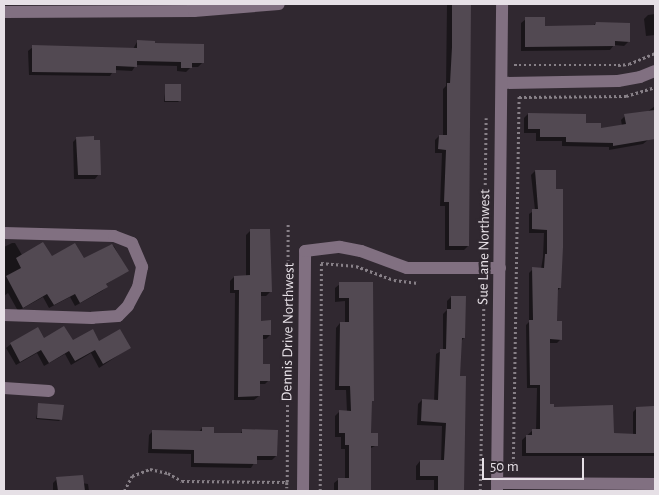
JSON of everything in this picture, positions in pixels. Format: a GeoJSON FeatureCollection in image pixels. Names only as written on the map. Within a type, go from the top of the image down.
{"type":"FeatureCollection","features":[{"type":"Feature","properties":{"kind":"street"},"geometry":{"type":"LineString","coordinates":[[4,12],[194,11],[279,4]]}},
{"type":"Feature","properties":{"kind":"street","name":"Sue Lane Northwest"},"geometry":{"type":"LineString","coordinates":[[497,487],[502,4]]}},
{"type":"Feature","properties":{"kind":"street"},"geometry":{"type":"LineString","coordinates":[[502,83],[618,81],[640,77],[655,71]]}},
{"type":"Feature","properties":{"kind":"street"},"geometry":{"type":"LineString","coordinates":[[4,234],[114,236],[132,243],[142,266],[138,287],[128,306],[118,316],[92,318],[4,314]]}},
{"type":"Feature","properties":{"kind":"street","name":"Dennis Drive Northwest"},"geometry":{"type":"LineString","coordinates":[[302,491],[305,251],[340,247],[361,251],[408,268],[500,268]]}},
{"type":"Feature","properties":{"kind":"street"},"geometry":{"type":"LineString","coordinates":[[4,388],[49,392]]}},
{"type":"Feature","properties":{"kind":"street"},"geometry":{"type":"LineString","coordinates":[[497,487],[655,484]]}},
{"type":"Feature","properties":{"kind":"path"},"geometry":{"type":"LineString","coordinates":[[514,65],[618,65],[629,64],[655,53]]}},
{"type":"Feature","properties":{"kind":"path"},"geometry":{"type":"LineString","coordinates":[[519,97],[626,96],[655,87]]}},
{"type":"Feature","properties":{"kind":"path"},"geometry":{"type":"LineString","coordinates":[[519,91],[513,469],[523,469]]}},
{"type":"Feature","properties":{"kind":"path"},"geometry":{"type":"LineString","coordinates":[[484,257],[486,115]]}},
{"type":"Feature","properties":{"kind":"path"},"geometry":{"type":"LineString","coordinates":[[287,488],[288,224]]}},
{"type":"Feature","properties":{"kind":"path"},"geometry":{"type":"LineString","coordinates":[[320,491],[321,263],[356,266],[394,280],[418,283]]}},
{"type":"Feature","properties":{"kind":"path"},"geometry":{"type":"LineString","coordinates":[[480,491],[484,279]]}},
{"type":"Feature","properties":{"kind":"path"},"geometry":{"type":"LineString","coordinates":[[124,491],[132,476],[150,469],[168,473],[182,481],[287,482]]}},
{"type":"Feature","properties":{"kind":"building"},"geometry":{"type":"Polygon","coordinates":[[[452,4],[471,4],[469,246],[449,246],[449,202],[444,202],[446,150],[438,149],[439,135],[447,135],[447,83],[450,83],[452,4]]]}},
{"type":"Feature","properties":{"kind":"building"},"geometry":{"type":"Polygon","coordinates":[[[525,17],[545,17],[545,26],[595,25],[596,22],[630,23],[630,42],[615,41],[615,46],[525,47],[525,17]]]}},
{"type":"Feature","properties":{"kind":"building"},"geometry":{"type":"Polygon","coordinates":[[[137,40],[155,41],[155,43],[204,44],[204,63],[192,63],[192,68],[181,68],[181,62],[137,61],[137,67],[116,66],[116,73],[32,72],[32,45],[137,48],[137,40]]]}},
{"type":"Feature","properties":{"kind":"building"},"geometry":{"type":"Polygon","coordinates":[[[165,84],[181,84],[181,101],[165,101],[165,84]]]}},
{"type":"Feature","properties":{"kind":"building"},"geometry":{"type":"Polygon","coordinates":[[[655,110],[655,139],[613,146],[613,143],[566,142],[566,137],[540,137],[540,129],[528,129],[528,113],[586,114],[586,123],[601,123],[601,128],[626,124],[624,114],[655,110]]]}},
{"type":"Feature","properties":{"kind":"building"},"geometry":{"type":"Polygon","coordinates":[[[94,136],[94,140],[100,140],[101,175],[78,175],[76,137],[94,136]]]}},
{"type":"Feature","properties":{"kind":"building"},"geometry":{"type":"Polygon","coordinates":[[[535,170],[556,170],[556,189],[563,189],[563,247],[561,288],[558,288],[557,321],[562,321],[562,340],[550,339],[550,404],[554,404],[554,407],[613,405],[614,433],[636,434],[636,407],[654,406],[655,453],[526,453],[526,435],[532,435],[532,429],[540,429],[540,385],[530,385],[529,320],[533,320],[532,267],[544,268],[545,254],[547,254],[547,230],[532,229],[532,209],[538,209],[535,170]]]}},
{"type":"Feature","properties":{"kind":"building"},"geometry":{"type":"Polygon","coordinates":[[[250,229],[270,229],[272,292],[261,292],[261,321],[271,320],[271,335],[263,335],[263,364],[270,364],[270,381],[260,381],[260,396],[238,397],[239,290],[234,290],[234,276],[250,275],[250,229]]]}},
{"type":"Feature","properties":{"kind":"building"},"geometry":{"type":"Polygon","coordinates":[[[43,242],[52,256],[75,243],[84,258],[112,244],[129,271],[106,284],[108,287],[80,303],[75,294],[54,305],[47,294],[23,308],[6,276],[21,268],[16,258],[43,242]]]}},
{"type":"Feature","properties":{"kind":"building"},"geometry":{"type":"Polygon","coordinates":[[[339,282],[373,282],[374,401],[372,401],[371,433],[378,433],[378,446],[371,446],[371,491],[338,491],[338,478],[349,478],[349,445],[345,445],[345,433],[339,433],[339,410],[351,411],[350,386],[339,386],[340,322],[349,322],[349,298],[339,298],[339,282]]]}},
{"type":"Feature","properties":{"kind":"building"},"geometry":{"type":"Polygon","coordinates":[[[451,296],[466,296],[465,338],[462,338],[460,376],[466,376],[464,491],[438,491],[438,476],[420,476],[420,460],[444,460],[446,423],[421,421],[422,399],[438,400],[440,349],[446,349],[447,309],[451,309],[451,296]]]}},
{"type":"Feature","properties":{"kind":"building"},"geometry":{"type":"Polygon","coordinates":[[[64,326],[73,340],[93,329],[99,341],[120,329],[131,348],[103,364],[95,350],[75,361],[69,351],[49,363],[41,350],[20,362],[10,343],[38,327],[44,338],[64,326]]]}},
{"type":"Feature","properties":{"kind":"building"},"geometry":{"type":"Polygon","coordinates":[[[38,403],[64,405],[62,420],[37,418],[38,403]]]}},
{"type":"Feature","properties":{"kind":"building"},"geometry":{"type":"Polygon","coordinates":[[[202,427],[214,427],[214,433],[242,433],[242,429],[278,430],[277,456],[257,456],[257,464],[194,463],[194,450],[152,449],[152,430],[202,431],[202,427]]]}},
{"type":"Feature","properties":{"kind":"building"},"geometry":{"type":"Polygon","coordinates":[[[83,475],[85,491],[58,491],[56,477],[83,475]]]}}]}
